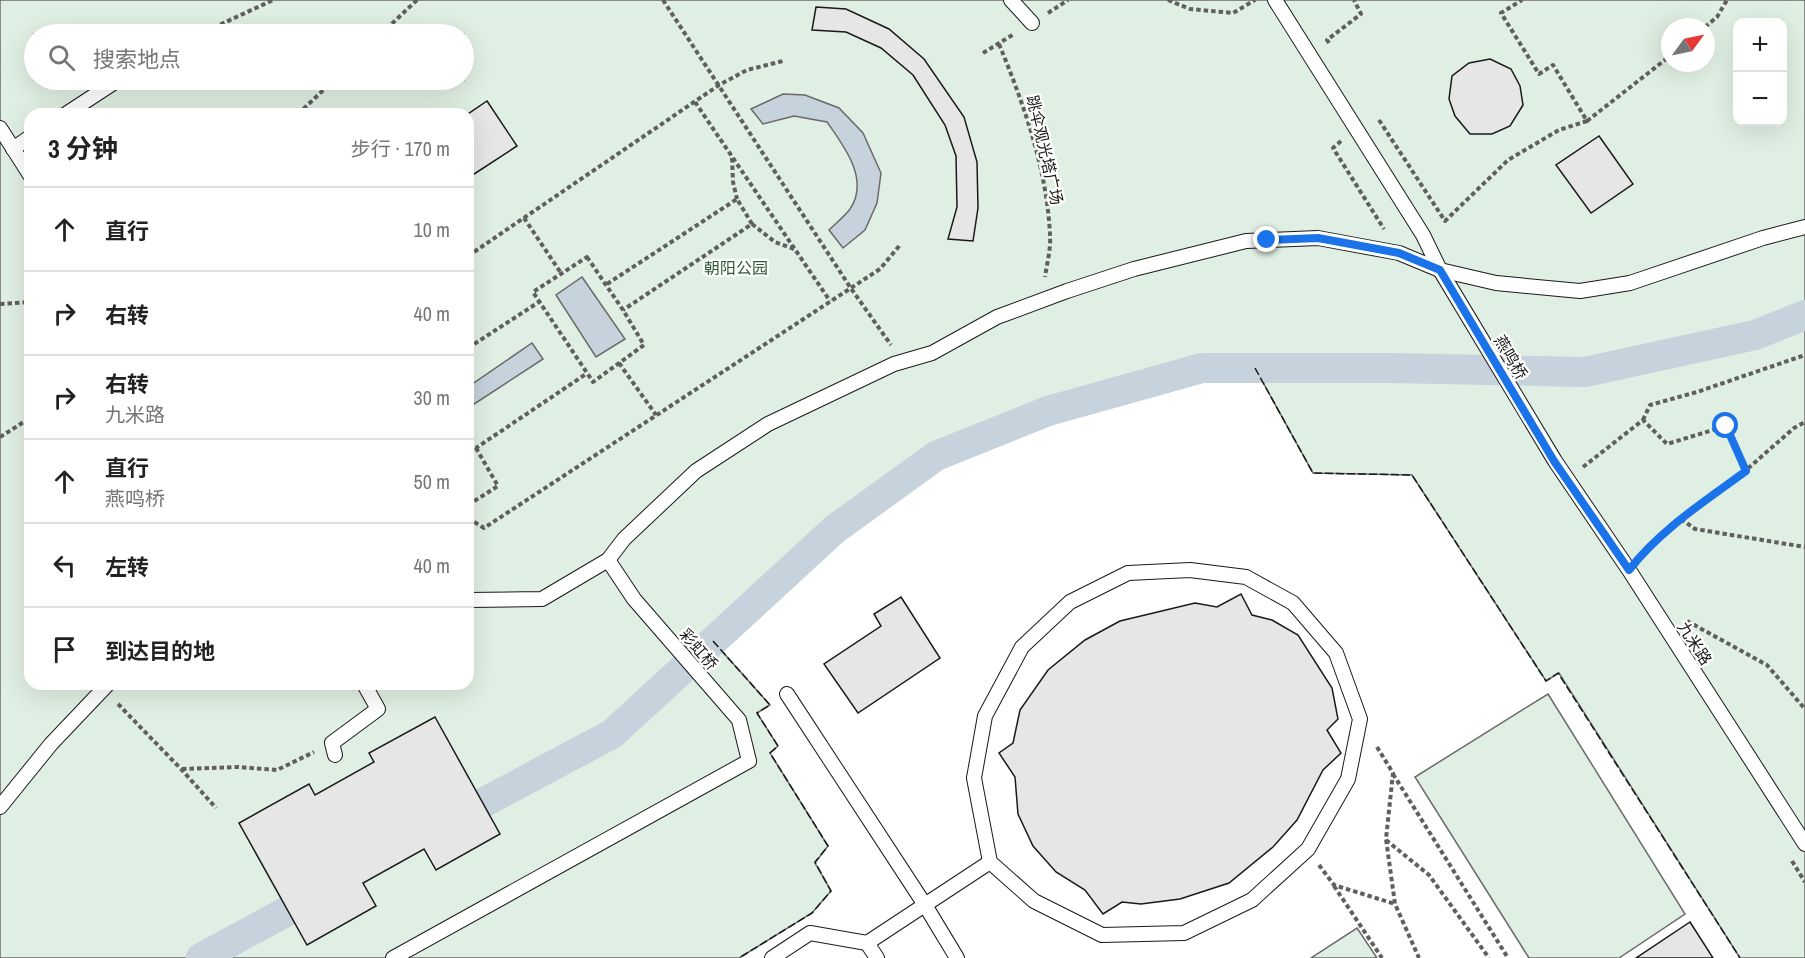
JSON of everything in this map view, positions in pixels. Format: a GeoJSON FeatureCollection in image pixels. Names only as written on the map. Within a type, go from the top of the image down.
{"type":"FeatureCollection","features":[{"type":"Feature","properties":{"kind":"lane"},"geometry":{"type":"LineString","coordinates":[[1011,0],[1032,22]]}},
{"type":"Feature","properties":{"kind":"lane","name":"燕鸣桥"},"geometry":{"type":"LineString","coordinates":[[1275,0],[1424,235],[1440,270],[1554,461]]}},
{"type":"Feature","properties":{"kind":"lane"},"geometry":{"type":"LineString","coordinates":[[75,108],[103,90]]}},
{"type":"Feature","properties":{"kind":"lane"},"geometry":{"type":"LineString","coordinates":[[0,128],[24,165]]}},
{"type":"Feature","properties":{"kind":"lane"},"geometry":{"type":"LineString","coordinates":[[13,148],[24,141]]}},
{"type":"Feature","properties":{"kind":"lane"},"geometry":{"type":"LineString","coordinates":[[474,600],[542,599],[608,560],[624,539],[696,471],[768,424],[894,364],[932,353],[997,317],[1134,269],[1246,241],[1318,238],[1399,253],[1440,270],[1496,283],[1580,291],[1630,283],[1763,238],[1805,227]]}},
{"type":"Feature","properties":{"kind":"lane","name":"九米路"},"geometry":{"type":"LineString","coordinates":[[1554,461],[1629,570],[1805,844]]}},
{"type":"Feature","properties":{"kind":"lane","name":"彩虹桥"},"geometry":{"type":"LineString","coordinates":[[393,958],[749,761],[739,720],[634,599],[608,560]]}},
{"type":"Feature","properties":{"kind":"lane"},"geometry":{"type":"LineString","coordinates":[[1190,570],[1246,577],[1293,603],[1336,653],[1360,719],[1348,779],[1308,849],[1252,900],[1184,933],[1102,934],[1034,901],[990,862],[974,778],[985,716],[1022,647],[1070,602],[1128,573],[1190,570]]}},
{"type":"Feature","properties":{"kind":"lane"},"geometry":{"type":"LineString","coordinates":[[0,807],[51,744],[102,690]]}},
{"type":"Feature","properties":{"kind":"lane"},"geometry":{"type":"LineString","coordinates":[[334,749],[378,709],[367,690]]}},
{"type":"Feature","properties":{"kind":"lane"},"geometry":{"type":"LineString","coordinates":[[787,694],[957,958]]}},
{"type":"Feature","properties":{"kind":"lane"},"geometry":{"type":"LineString","coordinates":[[772,958],[810,933],[867,943],[990,862]]}},
{"type":"Feature","properties":{"kind":"lane"},"geometry":{"type":"LineString","coordinates":[[867,943],[877,958]]}},
{"type":"Feature","properties":{"kind":"path"},"geometry":{"type":"LineString","coordinates":[[221,24],[273,0]]}},
{"type":"Feature","properties":{"kind":"path"},"geometry":{"type":"LineString","coordinates":[[392,24],[417,0]]}},
{"type":"Feature","properties":{"kind":"path"},"geometry":{"type":"LineString","coordinates":[[663,0],[850,288],[890,342],[894,364]]}},
{"type":"Feature","properties":{"kind":"path"},"geometry":{"type":"LineString","coordinates":[[1168,0],[1190,9],[1233,13],[1255,0]]}},
{"type":"Feature","properties":{"kind":"path"},"geometry":{"type":"LineString","coordinates":[[1334,50],[1327,40],[1361,14],[1354,0]]}},
{"type":"Feature","properties":{"kind":"path"},"geometry":{"type":"LineString","coordinates":[[1522,0],[1501,14],[1539,74],[1553,65],[1587,121]]}},
{"type":"Feature","properties":{"kind":"path"},"geometry":{"type":"LineString","coordinates":[[1715,19],[1727,0]]}},
{"type":"Feature","properties":{"kind":"path","name":"跳伞观光塔广场"},"geometry":{"type":"LineString","coordinates":[[999,44],[1019,94],[1044,184],[1051,237],[1042,301]]}},
{"type":"Feature","properties":{"kind":"path"},"geometry":{"type":"LineString","coordinates":[[474,252],[719,85],[747,70],[783,61]]}},
{"type":"Feature","properties":{"kind":"path"},"geometry":{"type":"LineString","coordinates":[[1373,111],[1445,221],[1508,160],[1559,130],[1587,121],[1661,63]]}},
{"type":"Feature","properties":{"kind":"path"},"geometry":{"type":"LineString","coordinates":[[304,108],[323,90]]}},
{"type":"Feature","properties":{"kind":"path"},"geometry":{"type":"LineString","coordinates":[[695,102],[830,301]]}},
{"type":"Feature","properties":{"kind":"path"},"geometry":{"type":"LineString","coordinates":[[732,157],[733,182],[737,199],[752,224],[775,242],[794,249]]}},
{"type":"Feature","properties":{"kind":"path"},"geometry":{"type":"LineString","coordinates":[[606,284],[737,199]]}},
{"type":"Feature","properties":{"kind":"path"},"geometry":{"type":"LineString","coordinates":[[524,218],[561,273]]}},
{"type":"Feature","properties":{"kind":"path"},"geometry":{"type":"LineString","coordinates":[[623,310],[752,224]]}},
{"type":"Feature","properties":{"kind":"path"},"geometry":{"type":"LineString","coordinates":[[474,522],[484,528],[880,269],[900,245]]}},
{"type":"Feature","properties":{"kind":"path"},"geometry":{"type":"LineString","coordinates":[[587,257],[606,284],[644,345],[593,382],[533,292],[587,257]]}},
{"type":"Feature","properties":{"kind":"path"},"geometry":{"type":"LineString","coordinates":[[0,304],[24,302]]}},
{"type":"Feature","properties":{"kind":"path"},"geometry":{"type":"LineString","coordinates":[[474,344],[539,302]]}},
{"type":"Feature","properties":{"kind":"path"},"geometry":{"type":"LineString","coordinates":[[1583,467],[1643,420],[1650,405],[1697,392],[1805,355]]}},
{"type":"Feature","properties":{"kind":"path"},"geometry":{"type":"LineString","coordinates":[[620,363],[656,415]]}},
{"type":"Feature","properties":{"kind":"path"},"geometry":{"type":"LineString","coordinates":[[474,501],[498,486],[476,448],[586,374]]}},
{"type":"Feature","properties":{"kind":"path"},"geometry":{"type":"LineString","coordinates":[[1643,420],[1667,444],[1726,426],[1746,471]]}},
{"type":"Feature","properties":{"kind":"path"},"geometry":{"type":"LineString","coordinates":[[0,437],[24,422]]}},
{"type":"Feature","properties":{"kind":"path"},"geometry":{"type":"LineString","coordinates":[[1629,570],[1640,556],[1681,519],[1746,471],[1794,428],[1805,422]]}},
{"type":"Feature","properties":{"kind":"path"},"geometry":{"type":"LineString","coordinates":[[1681,519],[1695,529],[1805,547]]}},
{"type":"Feature","properties":{"kind":"path"},"geometry":{"type":"LineString","coordinates":[[1657,614],[1691,622],[1767,665],[1805,709]]}},
{"type":"Feature","properties":{"kind":"path"},"geometry":{"type":"LineString","coordinates":[[110,690],[216,808]]}},
{"type":"Feature","properties":{"kind":"path"},"geometry":{"type":"LineString","coordinates":[[1360,719],[1508,958]]}},
{"type":"Feature","properties":{"kind":"path"},"geometry":{"type":"LineString","coordinates":[[181,769],[238,767],[277,770],[334,749]]}},
{"type":"Feature","properties":{"kind":"path"},"geometry":{"type":"LineString","coordinates":[[1393,773],[1386,840],[1395,904],[1419,958]]}},
{"type":"Feature","properties":{"kind":"path"},"geometry":{"type":"LineString","coordinates":[[1386,840],[1429,874],[1489,958]]}},
{"type":"Feature","properties":{"kind":"path"},"geometry":{"type":"LineString","coordinates":[[1308,849],[1382,958]]}},
{"type":"Feature","properties":{"kind":"path"},"geometry":{"type":"LineString","coordinates":[[1334,885],[1395,904]]}},
{"type":"Feature","properties":{"kind":"green space","name":"朝阳公园"},"geometry":{"type":"Polygon","coordinates":[[[0,0],[1805,0],[1805,958],[1740,958],[1559,673],[1546,681],[1412,475],[1313,473],[1255,368],[1202,368],[1048,411],[936,456],[835,529],[713,641],[770,705],[757,713],[778,746],[770,753],[828,846],[815,863],[831,891],[812,913],[739,958],[0,958],[0,0]]]}},
{"type":"Feature","properties":{"kind":"green space"},"geometry":{"type":"Polygon","coordinates":[[[1548,694],[1685,914],[1619,958],[1529,958],[1415,777],[1548,694]]]}},
{"type":"Feature","properties":{"kind":"green space"},"geometry":{"type":"Polygon","coordinates":[[[1357,928],[1377,958],[1311,958],[1357,928]]]}},
{"type":"Feature","properties":{"kind":"shaded area"},"geometry":{"type":"Polygon","coordinates":[[[783,94],[805,95],[839,108],[863,133],[881,173],[877,203],[865,230],[843,248],[829,230],[848,212],[855,198],[856,175],[852,164],[847,152],[827,122],[794,116],[763,124],[751,109],[783,94]]]}},
{"type":"Feature","properties":{"kind":"shaded area"},"geometry":{"type":"Polygon","coordinates":[[[582,277],[625,339],[596,357],[556,295],[582,277]]]}},
{"type":"Feature","properties":{"kind":"shaded area"},"geometry":{"type":"Polygon","coordinates":[[[532,343],[543,359],[474,404],[474,383],[532,343]]]}},
{"type":"Feature","properties":{"kind":"building"},"geometry":{"type":"Polygon","coordinates":[[[816,7],[846,9],[889,29],[924,59],[964,117],[977,162],[978,208],[973,241],[948,239],[957,207],[956,156],[945,125],[913,75],[881,48],[846,32],[812,30],[816,7]]]}},
{"type":"Feature","properties":{"kind":"building"},"geometry":{"type":"Polygon","coordinates":[[[1490,59],[1511,69],[1520,86],[1523,105],[1510,126],[1492,134],[1470,134],[1455,116],[1449,99],[1452,76],[1469,63],[1490,59]]]}},
{"type":"Feature","properties":{"kind":"building"},"geometry":{"type":"Polygon","coordinates":[[[487,101],[517,146],[474,174],[474,110],[487,101]]]}},
{"type":"Feature","properties":{"kind":"building"},"geometry":{"type":"Polygon","coordinates":[[[1599,136],[1633,184],[1591,213],[1556,165],[1599,136]]]}},
{"type":"Feature","properties":{"kind":"building"},"geometry":{"type":"Polygon","coordinates":[[[1241,594],[1252,615],[1272,620],[1298,635],[1332,688],[1338,719],[1327,730],[1341,753],[1323,770],[1297,820],[1273,847],[1229,883],[1180,899],[1141,904],[1122,902],[1103,914],[1085,890],[1056,872],[1033,846],[1018,814],[1015,777],[999,753],[1013,743],[1020,710],[1048,670],[1085,640],[1120,621],[1195,603],[1217,607],[1241,594]]]}},
{"type":"Feature","properties":{"kind":"building"},"geometry":{"type":"Polygon","coordinates":[[[901,597],[940,658],[858,713],[824,664],[881,626],[874,614],[901,597]]]}},
{"type":"Feature","properties":{"kind":"building"},"geometry":{"type":"Polygon","coordinates":[[[435,717],[500,834],[436,870],[424,849],[363,883],[376,906],[307,945],[239,823],[309,784],[315,795],[374,762],[369,753],[435,717]]]}},
{"type":"Feature","properties":{"kind":"building"},"geometry":{"type":"Polygon","coordinates":[[[1690,922],[1713,958],[1636,958],[1690,922]]]}},
{"type":"Feature","properties":{"kind":"waterway"},"geometry":{"type":"LineString","coordinates":[[447,822],[612,734],[835,529],[936,456],[1048,411],[1202,368],[1391,368],[1585,372],[1755,335],[1805,315]]}},
{"type":"Feature","properties":{"kind":"waterway"},"geometry":{"type":"LineString","coordinates":[[201,958],[324,891]]}},
{"type":"Feature","properties":{"kind":"fence"},"geometry":{"type":"LineString","coordinates":[[1255,368],[1313,473],[1412,475],[1546,681],[1558,673],[1740,958]]}},
{"type":"Feature","properties":{"kind":"fence"},"geometry":{"type":"LineString","coordinates":[[713,641],[770,705],[757,713],[778,746],[770,753],[828,846],[815,862],[831,891],[812,913],[739,958]]}},
{"type":"Feature","properties":{"kind":"route"},"geometry":{"type":"LineString","coordinates":[[1267,240],[1318,238],[1399,253],[1440,270],[1554,461],[1629,570],[1640,556],[1681,519],[1746,471],[1726,426]]}}]}
